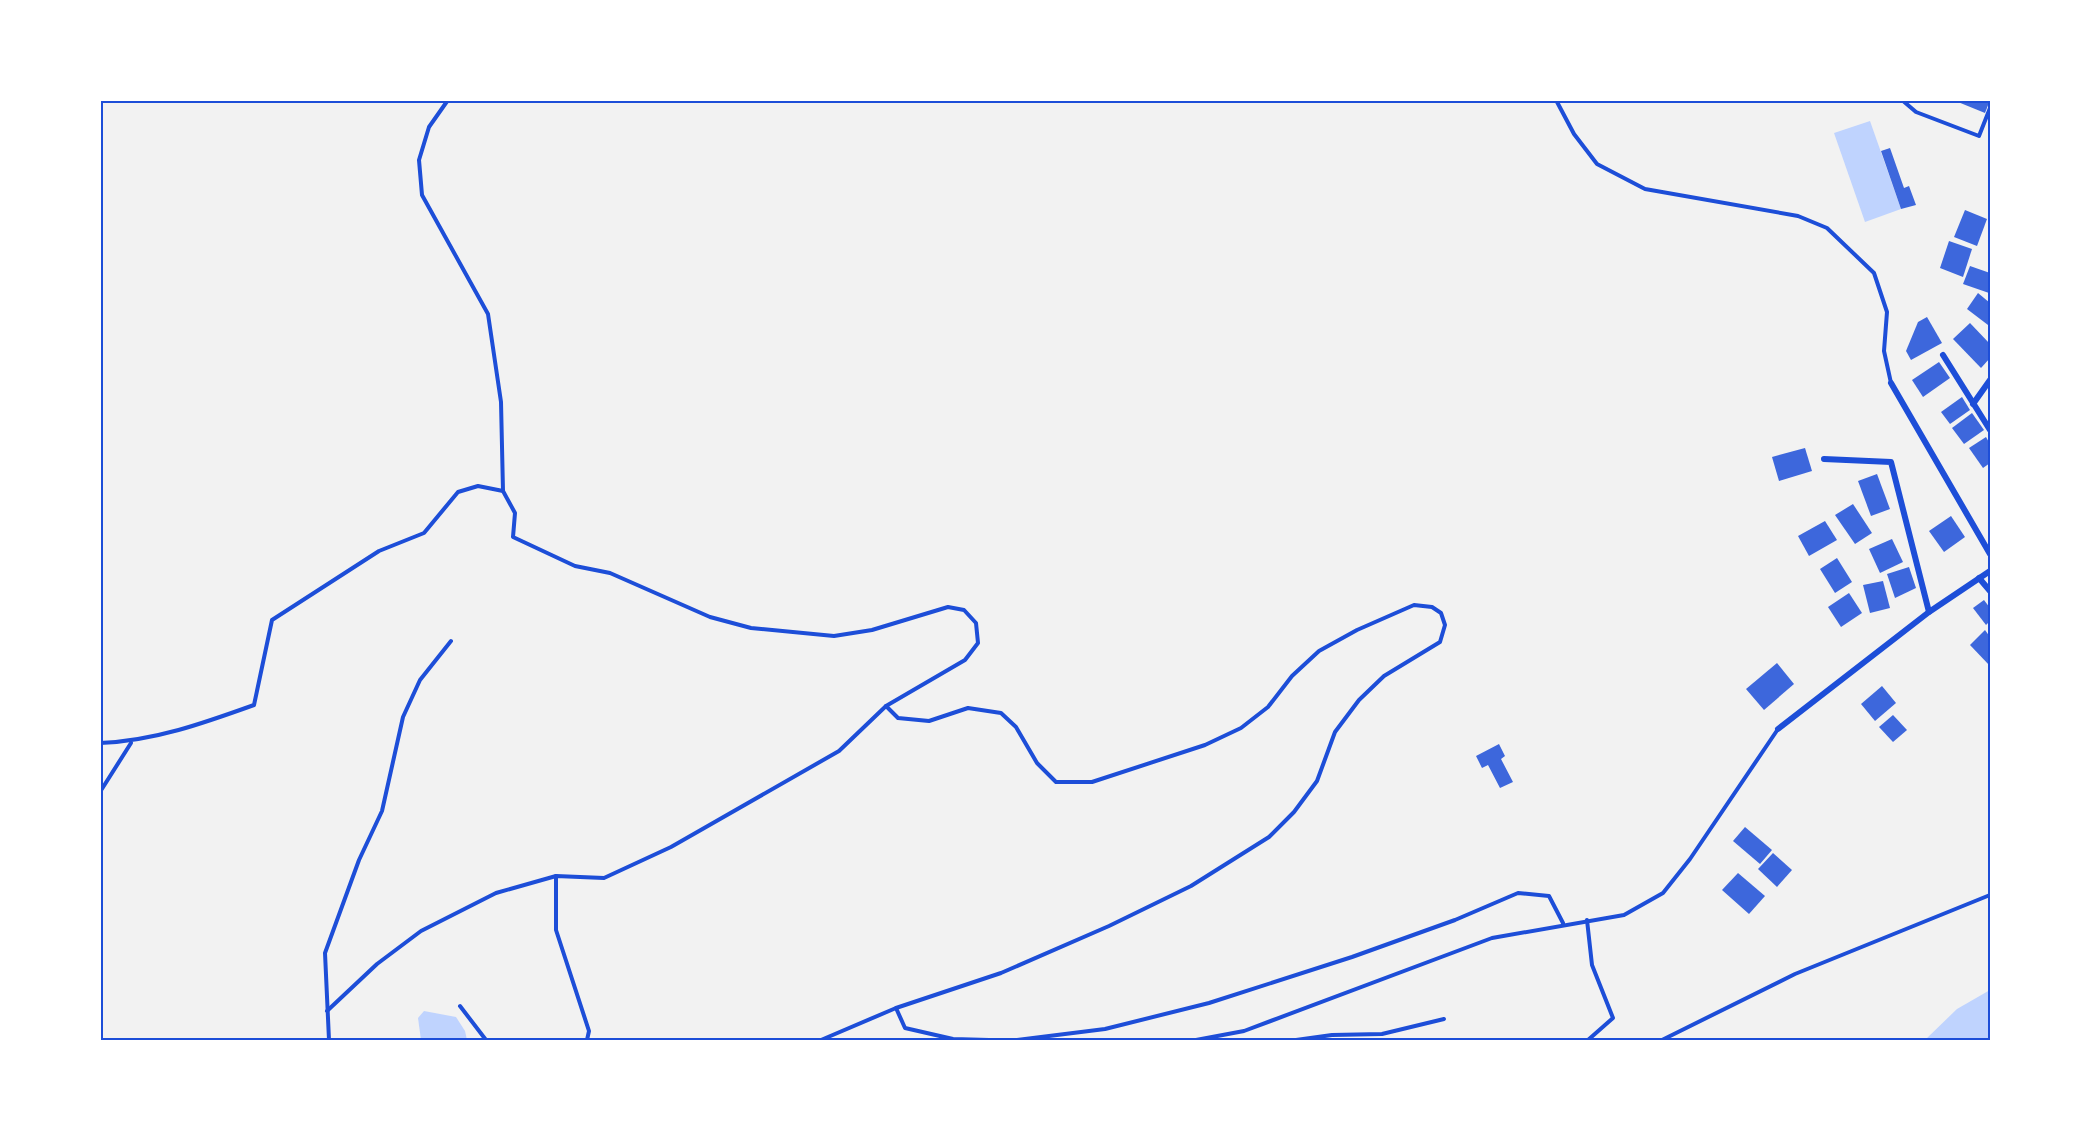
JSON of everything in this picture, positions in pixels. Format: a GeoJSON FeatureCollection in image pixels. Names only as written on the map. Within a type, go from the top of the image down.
{"type":"FeatureCollection","features":[{"type":"Feature","properties":{"kind":"street"},"geometry":{"type":"LineString","coordinates":[[1943,355],[1990,430]]}},
{"type":"Feature","properties":{"kind":"street"},"geometry":{"type":"LineString","coordinates":[[1973,404],[1990,380]]}},
{"type":"Feature","properties":{"kind":"street"},"geometry":{"type":"LineString","coordinates":[[1891,383],[1990,554]]}},
{"type":"Feature","properties":{"kind":"street"},"geometry":{"type":"LineString","coordinates":[[1824,459],[1892,462],[1929,612]]}},
{"type":"Feature","properties":{"kind":"street"},"geometry":{"type":"LineString","coordinates":[[1778,729],[1929,612],[1990,571]]}},
{"type":"Feature","properties":{"kind":"street"},"geometry":{"type":"LineString","coordinates":[[1979,578],[1990,591]]}},
{"type":"Feature","properties":{"kind":"lane"},"geometry":{"type":"LineString","coordinates":[[327,1011],[377,964],[421,931],[496,893],[556,876],[604,878],[671,847],[838,751],[886,706],[965,660],[978,643],[976,623],[964,610],[948,607],[872,630],[834,636],[751,628],[710,617],[610,573],[575,566],[513,537],[515,513],[503,491],[501,402],[488,314],[422,195],[419,160],[429,127],[448,100]]}},
{"type":"Feature","properties":{"kind":"lane"},"geometry":{"type":"LineString","coordinates":[[1556,100],[1574,134],[1597,164],[1645,189],[1798,216],[1827,228],[1874,273],[1887,312],[1884,351],[1891,383]]}},
{"type":"Feature","properties":{"kind":"lane"},"geometry":{"type":"LineString","coordinates":[[1902,100],[1916,112],[1978,136],[1990,108]]}},
{"type":"Feature","properties":{"kind":"lane"},"geometry":{"type":"LineString","coordinates":[[100,743],[131,742],[204,723],[254,705],[272,620],[379,551],[424,533],[458,492],[478,486],[503,491]]}},
{"type":"Feature","properties":{"kind":"lane"},"geometry":{"type":"LineString","coordinates":[[821,1041],[896,1008],[1001,973],[1109,926],[1191,886],[1269,837],[1294,812],[1317,781],[1335,732],[1359,700],[1384,676],[1440,642],[1444,625],[1441,613],[1432,607],[1414,605],[1357,630],[1319,651],[1292,676],[1268,707],[1241,728],[1205,745],[1092,782],[1056,782],[1037,763],[1016,727],[1001,713],[968,708],[928,721],[898,718],[886,706]]}},
{"type":"Feature","properties":{"kind":"lane"},"geometry":{"type":"LineString","coordinates":[[328,1041],[326,952],[359,860],[382,811],[403,717],[420,680],[451,642]]}},
{"type":"Feature","properties":{"kind":"lane"},"geometry":{"type":"LineString","coordinates":[[1196,1041],[1245,1031],[1492,938],[1563,923],[1624,915],[1663,893],[1697,850],[1778,729]]}},
{"type":"Feature","properties":{"kind":"lane"},"geometry":{"type":"LineString","coordinates":[[100,792],[131,742]]}},
{"type":"Feature","properties":{"kind":"lane"},"geometry":{"type":"LineString","coordinates":[[556,876],[556,930],[582,1005],[589,1031],[587,1041]]}},
{"type":"Feature","properties":{"kind":"lane"},"geometry":{"type":"LineString","coordinates":[[1017,1041],[1105,1029],[1209,1003],[1352,957],[1455,920],[1518,893],[1549,896],[1563,923]]}},
{"type":"Feature","properties":{"kind":"lane"},"geometry":{"type":"LineString","coordinates":[[1662,1041],[1795,974],[1990,895]]}},
{"type":"Feature","properties":{"kind":"lane"},"geometry":{"type":"LineString","coordinates":[[1587,920],[1592,965],[1613,1018],[1588,1041]]}},
{"type":"Feature","properties":{"kind":"lane"},"geometry":{"type":"LineString","coordinates":[[460,1006],[486,1041]]}},
{"type":"Feature","properties":{"kind":"lane"},"geometry":{"type":"LineString","coordinates":[[896,1008],[905,1028],[953,1039],[989,1041]]}},
{"type":"Feature","properties":{"kind":"lane"},"geometry":{"type":"LineString","coordinates":[[1296,1041],[1332,1035],[1382,1034],[1444,1019]]}},
{"type":"Feature","properties":{"kind":"water"},"geometry":{"type":"Polygon","coordinates":[[[1870,121],[1901,209],[1865,222],[1834,133],[1870,121]]]}},
{"type":"Feature","properties":{"kind":"water"},"geometry":{"type":"Polygon","coordinates":[[[1990,990],[1990,1040],[1925,1040],[1957,1009],[1990,990]]]}},
{"type":"Feature","properties":{"kind":"water"},"geometry":{"type":"Polygon","coordinates":[[[424,1011],[456,1017],[465,1031],[467,1040],[421,1040],[418,1018],[424,1011]]]}},
{"type":"Feature","properties":{"kind":"building"},"geometry":{"type":"Polygon","coordinates":[[[1953,100],[1990,100],[1985,113],[1953,100]]]}},
{"type":"Feature","properties":{"kind":"building"},"geometry":{"type":"Polygon","coordinates":[[[1890,148],[1904,188],[1909,186],[1916,205],[1901,209],[1881,151],[1890,148]]]}},
{"type":"Feature","properties":{"kind":"building"},"geometry":{"type":"Polygon","coordinates":[[[1965,210],[1987,219],[1977,246],[1954,237],[1965,210]]]}},
{"type":"Feature","properties":{"kind":"building"},"geometry":{"type":"Polygon","coordinates":[[[1949,241],[1972,249],[1963,277],[1940,268],[1949,241]]]}},
{"type":"Feature","properties":{"kind":"building"},"geometry":{"type":"Polygon","coordinates":[[[1970,266],[1990,273],[1989,293],[1963,284],[1970,266]]]}},
{"type":"Feature","properties":{"kind":"building"},"geometry":{"type":"Polygon","coordinates":[[[1978,293],[1990,303],[1988,325],[1967,309],[1978,293]]]}},
{"type":"Feature","properties":{"kind":"building"},"geometry":{"type":"Polygon","coordinates":[[[1927,317],[1942,343],[1911,360],[1906,351],[1918,322],[1927,317]]]}},
{"type":"Feature","properties":{"kind":"building"},"geometry":{"type":"Polygon","coordinates":[[[1970,323],[1990,344],[1990,358],[1981,368],[1953,339],[1970,323]]]}},
{"type":"Feature","properties":{"kind":"building"},"geometry":{"type":"Polygon","coordinates":[[[1939,362],[1950,378],[1923,397],[1912,380],[1939,362]]]}},
{"type":"Feature","properties":{"kind":"building"},"geometry":{"type":"Polygon","coordinates":[[[1962,397],[1970,410],[1950,424],[1941,412],[1962,397]]]}},
{"type":"Feature","properties":{"kind":"building"},"geometry":{"type":"Polygon","coordinates":[[[1972,413],[1984,430],[1964,444],[1952,428],[1972,413]]]}},
{"type":"Feature","properties":{"kind":"building"},"geometry":{"type":"Polygon","coordinates":[[[1986,437],[1990,444],[1990,463],[1983,468],[1969,448],[1986,437]]]}},
{"type":"Feature","properties":{"kind":"building"},"geometry":{"type":"Polygon","coordinates":[[[1805,448],[1812,471],[1779,481],[1772,457],[1805,448]]]}},
{"type":"Feature","properties":{"kind":"building"},"geometry":{"type":"Polygon","coordinates":[[[1877,474],[1890,509],[1871,516],[1858,481],[1877,474]]]}},
{"type":"Feature","properties":{"kind":"building"},"geometry":{"type":"Polygon","coordinates":[[[1853,504],[1872,533],[1855,544],[1835,515],[1853,504]]]}},
{"type":"Feature","properties":{"kind":"building"},"geometry":{"type":"Polygon","coordinates":[[[1951,516],[1965,537],[1944,552],[1929,531],[1951,516]]]}},
{"type":"Feature","properties":{"kind":"building"},"geometry":{"type":"Polygon","coordinates":[[[1825,521],[1837,540],[1809,556],[1798,536],[1825,521]]]}},
{"type":"Feature","properties":{"kind":"building"},"geometry":{"type":"Polygon","coordinates":[[[1892,539],[1903,562],[1880,573],[1869,549],[1892,539]]]}},
{"type":"Feature","properties":{"kind":"building"},"geometry":{"type":"Polygon","coordinates":[[[1837,558],[1852,582],[1835,593],[1820,569],[1837,558]]]}},
{"type":"Feature","properties":{"kind":"building"},"geometry":{"type":"Polygon","coordinates":[[[1909,567],[1916,588],[1895,598],[1887,574],[1909,567]]]}},
{"type":"Feature","properties":{"kind":"building"},"geometry":{"type":"Polygon","coordinates":[[[1883,581],[1890,608],[1870,613],[1863,585],[1883,581]]]}},
{"type":"Feature","properties":{"kind":"building"},"geometry":{"type":"Polygon","coordinates":[[[1849,593],[1862,613],[1841,627],[1828,607],[1849,593]]]}},
{"type":"Feature","properties":{"kind":"building"},"geometry":{"type":"Polygon","coordinates":[[[1984,600],[1990,608],[1990,621],[1986,625],[1973,608],[1984,600]]]}},
{"type":"Feature","properties":{"kind":"building"},"geometry":{"type":"Polygon","coordinates":[[[1985,630],[1990,637],[1990,666],[1970,645],[1985,630]]]}},
{"type":"Feature","properties":{"kind":"building"},"geometry":{"type":"Polygon","coordinates":[[[1777,663],[1794,684],[1764,710],[1746,689],[1777,663]]]}},
{"type":"Feature","properties":{"kind":"building"},"geometry":{"type":"Polygon","coordinates":[[[1882,686],[1896,703],[1875,721],[1861,704],[1882,686]]]}},
{"type":"Feature","properties":{"kind":"building"},"geometry":{"type":"Polygon","coordinates":[[[1893,715],[1907,730],[1893,742],[1879,727],[1893,715]]]}},
{"type":"Feature","properties":{"kind":"building"},"geometry":{"type":"Polygon","coordinates":[[[1499,744],[1505,756],[1501,759],[1513,782],[1500,788],[1488,765],[1482,768],[1476,756],[1499,744]]]}},
{"type":"Feature","properties":{"kind":"building"},"geometry":{"type":"Polygon","coordinates":[[[1745,827],[1772,850],[1760,864],[1733,841],[1745,827]]]}},
{"type":"Feature","properties":{"kind":"building"},"geometry":{"type":"Polygon","coordinates":[[[1773,853],[1792,870],[1777,887],[1758,869],[1773,853]]]}},
{"type":"Feature","properties":{"kind":"building"},"geometry":{"type":"Polygon","coordinates":[[[1738,873],[1765,896],[1749,914],[1722,890],[1738,873]]]}}]}
